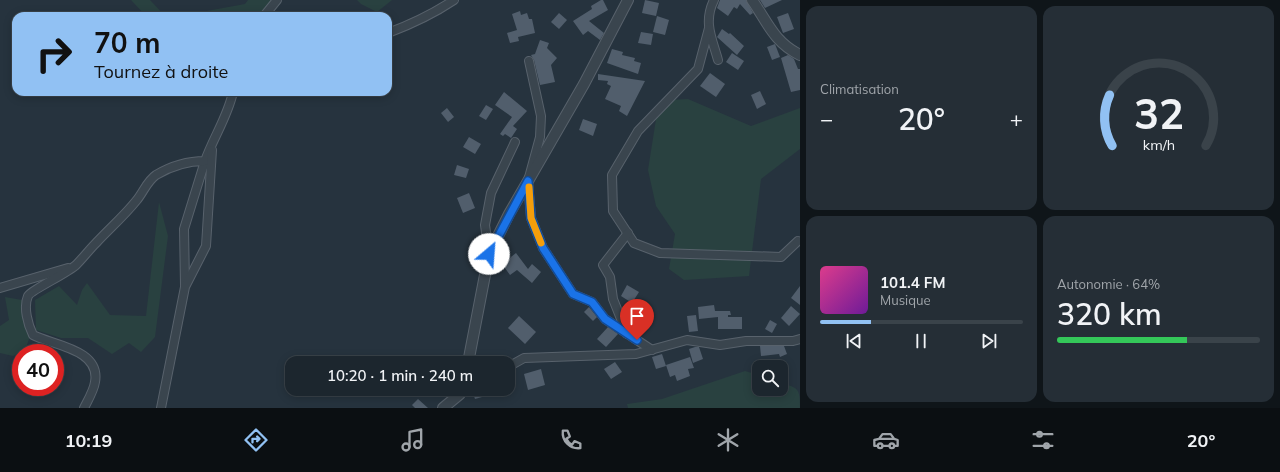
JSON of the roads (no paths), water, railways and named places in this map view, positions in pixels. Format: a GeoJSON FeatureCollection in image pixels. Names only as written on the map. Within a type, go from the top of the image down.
{"type":"FeatureCollection","features":[{"type":"Feature","properties":{"kind":"street"},"geometry":{"type":"LineString","coordinates":[[267,12],[277,0]]}},
{"type":"Feature","properties":{"kind":"street"},"geometry":{"type":"LineString","coordinates":[[392,31],[437,12],[454,0]]}},
{"type":"Feature","properties":{"kind":"street"},"geometry":{"type":"LineString","coordinates":[[469,356],[489,254],[528,181],[584,84],[628,0]]}},
{"type":"Feature","properties":{"kind":"street"},"geometry":{"type":"LineString","coordinates":[[714,0],[708,13],[709,28],[718,60]]}},
{"type":"Feature","properties":{"kind":"street"},"geometry":{"type":"LineString","coordinates":[[752,0],[775,36],[787,48],[800,55]]}},
{"type":"Feature","properties":{"kind":"street"},"geometry":{"type":"LineString","coordinates":[[709,28],[698,69],[638,131],[612,175],[613,211],[634,243],[660,252],[781,257],[798,241]]}},
{"type":"Feature","properties":{"kind":"street"},"geometry":{"type":"LineString","coordinates":[[529,61],[541,116],[540,137],[528,181],[531,218],[543,248],[573,294],[592,302],[605,319],[652,350]]}},
{"type":"Feature","properties":{"kind":"street"},"geometry":{"type":"LineString","coordinates":[[161,408],[185,287],[184,229],[205,161],[213,140],[230,105],[232,96]]}},
{"type":"Feature","properties":{"kind":"street"},"geometry":{"type":"LineString","coordinates":[[185,287],[206,246],[213,140]]}},
{"type":"Feature","properties":{"kind":"street"},"geometry":{"type":"LineString","coordinates":[[489,254],[485,225],[491,193],[515,142]]}},
{"type":"Feature","properties":{"kind":"street"},"geometry":{"type":"LineString","coordinates":[[84,408],[95,382],[93,367],[80,353],[70,347],[33,335],[26,305],[28,296],[32,291],[52,282],[74,267],[137,200],[155,175],[186,162],[205,161]]}},
{"type":"Feature","properties":{"kind":"street"},"geometry":{"type":"LineString","coordinates":[[627,334],[613,299],[610,277],[603,265],[628,233]]}},
{"type":"Feature","properties":{"kind":"street"},"geometry":{"type":"LineString","coordinates":[[0,288],[74,267]]}},
{"type":"Feature","properties":{"kind":"street"},"geometry":{"type":"LineString","coordinates":[[515,363],[524,358],[636,354],[687,340],[720,345],[746,341],[793,341],[800,339]]}},
{"type":"Feature","properties":{"kind":"street"},"geometry":{"type":"LineString","coordinates":[[443,408],[458,396]]}}]}
